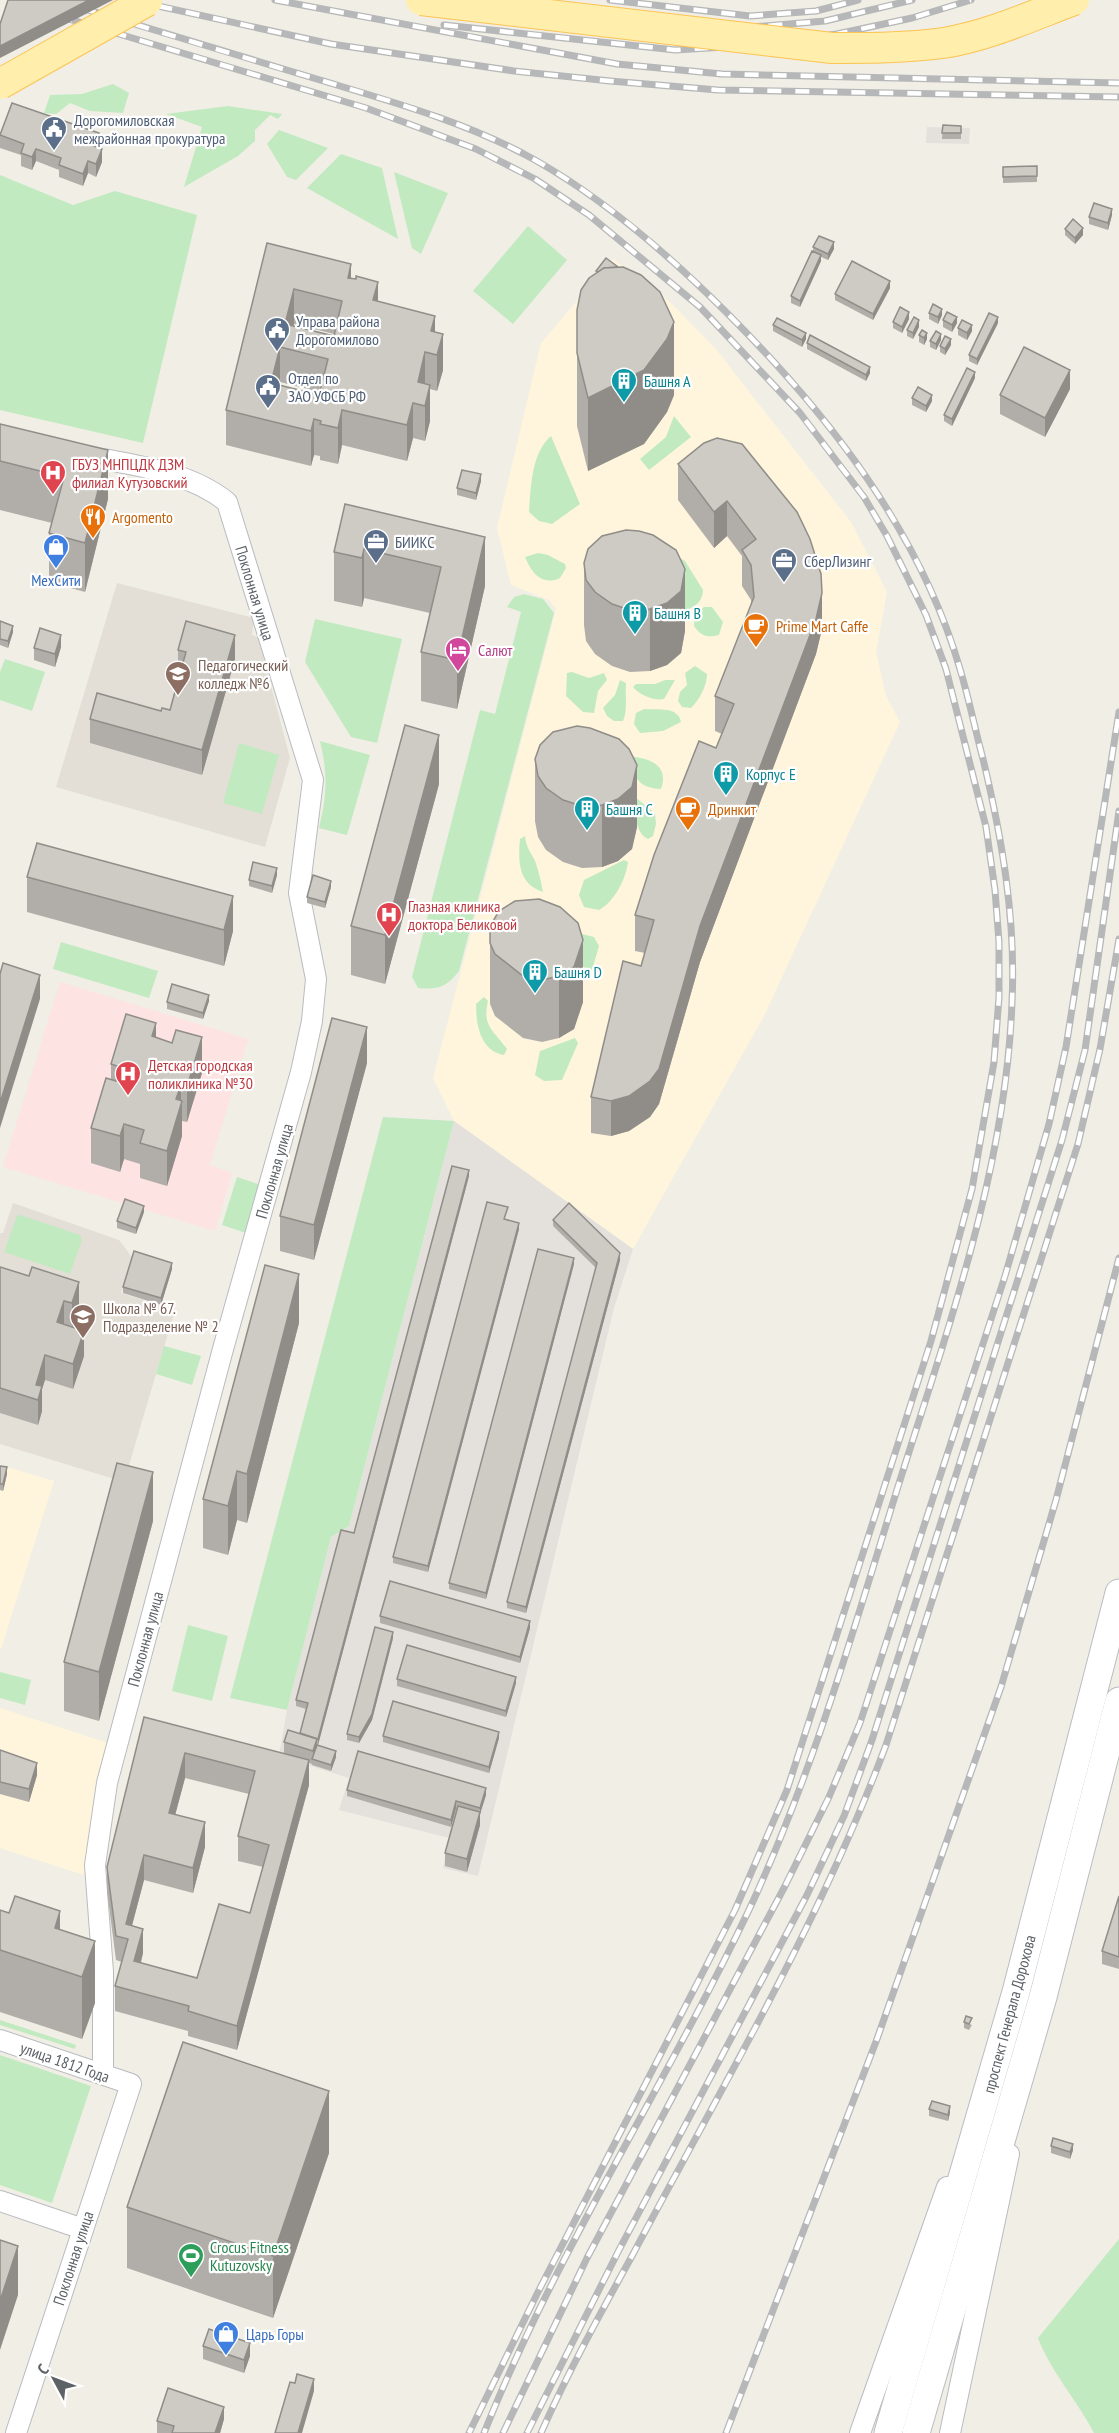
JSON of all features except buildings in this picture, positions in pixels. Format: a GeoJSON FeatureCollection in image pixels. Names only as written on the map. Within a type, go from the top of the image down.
{"type":"FeatureCollection","features":[{"type":"Feature","properties":{"kind":"main road"},"geometry":{"type":"LineString","coordinates":[[421,0],[832,48],[892,48],[944,43],[990,32],[1074,0]]}},
{"type":"Feature","properties":{"kind":"main road"},"geometry":{"type":"LineString","coordinates":[[0,84],[147,1]]}},
{"type":"Feature","properties":{"kind":"main road","name":"проспект Генерала Дорохова"},"geometry":{"type":"LineString","coordinates":[[888,2433],[1016,1992],[1119,1593]]}},
{"type":"Feature","properties":{"kind":"main road","name":"проспект Генерала Дорохова"},"geometry":{"type":"LineString","coordinates":[[916,2433],[1043,1997],[1119,1701]]}},
{"type":"Feature","properties":{"kind":"street","name":"Поклонная улица"},"geometry":{"type":"LineString","coordinates":[[62,450],[153,469],[216,493],[226,502],[313,780],[299,893],[316,979],[312,1021],[301,1072],[214,1381],[107,1783],[95,1864],[103,1972],[103,2074]]}},
{"type":"Feature","properties":{"kind":"street"},"geometry":{"type":"LineString","coordinates":[[860,2433],[1016,1992]]}},
{"type":"Feature","properties":{"kind":"street"},"geometry":{"type":"LineString","coordinates":[[950,2433],[1043,1997]]}},
{"type":"Feature","properties":{"kind":"street","name":"улица 1812 Года"},"geometry":{"type":"LineString","coordinates":[[0,2040],[131,2084]]}},
{"type":"Feature","properties":{"kind":"street","name":"Поклонная улица"},"geometry":{"type":"LineString","coordinates":[[16,2433],[131,2084]]}},
{"type":"Feature","properties":{"kind":"street"},"geometry":{"type":"LineString","coordinates":[[0,2201],[83,2229]]}},
{"type":"Feature","properties":{"kind":"shaded area"},"geometry":{"type":"Polygon","coordinates":[[[927,127],[970,128],[969,144],[926,143],[927,127]]]}},
{"type":"Feature","properties":{"kind":"shaded area"},"geometry":{"type":"Polygon","coordinates":[[[613,259],[671,303],[715,348],[851,522],[887,592],[876,652],[886,696],[900,722],[764,1016],[633,1249],[454,1121],[433,1078],[556,609],[549,600],[511,585],[497,528],[541,343],[613,259]]]}},
{"type":"Feature","properties":{"kind":"shaded area","name":"Педагогический колледж №6"},"geometry":{"type":"Polygon","coordinates":[[[117,583],[254,618],[252,635],[258,637],[290,758],[265,847],[56,787],[117,583]]]}},
{"type":"Feature","properties":{"kind":"shaded area","name":"Детская городская поликлиника №30"},"geometry":{"type":"Polygon","coordinates":[[[60,982],[248,1039],[210,1165],[232,1173],[215,1231],[3,1167],[60,982]]]}},
{"type":"Feature","properties":{"kind":"shaded area"},"geometry":{"type":"Polygon","coordinates":[[[454,1121],[633,1249],[614,1308],[478,1876],[443,1868],[449,1838],[339,1810],[349,1778],[279,1756],[287,1710],[331,1537],[349,1526],[454,1121]]]}},
{"type":"Feature","properties":{"kind":"shaded area","name":"Школа № 67. Подразделение № 2"},"geometry":{"type":"Polygon","coordinates":[[[13,1203],[119,1240],[132,1257],[121,1293],[175,1310],[124,1482],[0,1444],[0,1233],[3,1233],[13,1203]]]}},
{"type":"Feature","properties":{"kind":"shaded area"},"geometry":{"type":"Polygon","coordinates":[[[0,1465],[54,1481],[1,1649],[0,1649],[0,1465]]]}},
{"type":"Feature","properties":{"kind":"shaded area"},"geometry":{"type":"Polygon","coordinates":[[[0,1708],[108,1743],[99,1780],[84,1875],[0,1848],[0,1708]]]}},
{"type":"Feature","properties":{"kind":"green space"},"geometry":{"type":"Polygon","coordinates":[[[113,84],[129,93],[123,113],[90,111],[70,103],[56,114],[44,113],[50,95],[82,94],[113,84]]]}},
{"type":"Feature","properties":{"kind":"green space"},"geometry":{"type":"Polygon","coordinates":[[[228,106],[282,114],[278,119],[270,115],[255,130],[255,141],[238,156],[184,187],[202,127],[166,114],[228,106]]]}},
{"type":"Feature","properties":{"kind":"green space"},"geometry":{"type":"Polygon","coordinates":[[[279,130],[328,148],[296,180],[287,177],[267,144],[279,130]]]}},
{"type":"Feature","properties":{"kind":"green space"},"geometry":{"type":"Polygon","coordinates":[[[341,154],[382,168],[398,239],[307,188],[341,154]]]}},
{"type":"Feature","properties":{"kind":"green space"},"geometry":{"type":"Polygon","coordinates":[[[394,172],[448,193],[421,254],[412,248],[394,172]]]}},
{"type":"Feature","properties":{"kind":"green space"},"geometry":{"type":"Polygon","coordinates":[[[0,175],[73,205],[115,191],[197,215],[143,443],[0,410],[0,175]]]}},
{"type":"Feature","properties":{"kind":"green space"},"geometry":{"type":"Polygon","coordinates":[[[528,226],[567,260],[513,324],[473,291],[528,226]]]}},
{"type":"Feature","properties":{"kind":"green space"},"geometry":{"type":"Polygon","coordinates":[[[674,416],[691,437],[649,470],[640,459],[666,437],[674,416]]]}},
{"type":"Feature","properties":{"kind":"green space"},"geometry":{"type":"Polygon","coordinates":[[[551,436],[580,504],[552,524],[539,521],[529,512],[536,461],[544,443],[551,436]]]}},
{"type":"Feature","properties":{"kind":"green space"},"geometry":{"type":"Polygon","coordinates":[[[538,553],[548,555],[565,564],[566,568],[560,578],[548,580],[534,573],[525,557],[538,553]]]}},
{"type":"Feature","properties":{"kind":"green space"},"geometry":{"type":"Polygon","coordinates":[[[680,558],[685,561],[703,590],[697,604],[682,611],[680,558]]]}},
{"type":"Feature","properties":{"kind":"green space"},"geometry":{"type":"Polygon","coordinates":[[[524,594],[543,599],[554,613],[459,971],[442,986],[418,988],[412,977],[480,710],[495,714],[521,612],[507,607],[514,597],[524,594]]]}},
{"type":"Feature","properties":{"kind":"green space"},"geometry":{"type":"Polygon","coordinates":[[[704,607],[712,607],[723,622],[719,635],[705,635],[694,626],[695,613],[704,607]]]}},
{"type":"Feature","properties":{"kind":"green space"},"geometry":{"type":"Polygon","coordinates":[[[315,619],[402,639],[377,743],[351,737],[305,662],[315,619]]]}},
{"type":"Feature","properties":{"kind":"green space"},"geometry":{"type":"Polygon","coordinates":[[[5,659],[45,672],[32,711],[0,700],[0,672],[5,659]]]}},
{"type":"Feature","properties":{"kind":"green space"},"geometry":{"type":"Polygon","coordinates":[[[695,666],[707,674],[706,683],[700,697],[691,708],[682,707],[678,701],[680,692],[687,685],[685,673],[695,666]]]}},
{"type":"Feature","properties":{"kind":"green space"},"geometry":{"type":"Polygon","coordinates":[[[572,672],[589,678],[604,673],[607,680],[598,691],[594,713],[583,712],[566,696],[567,673],[572,672]]]}},
{"type":"Feature","properties":{"kind":"green space"},"geometry":{"type":"Polygon","coordinates":[[[620,680],[626,683],[625,712],[623,721],[614,721],[607,716],[603,708],[615,695],[620,680]]]}},
{"type":"Feature","properties":{"kind":"green space"},"geometry":{"type":"Polygon","coordinates":[[[665,680],[675,680],[664,699],[647,697],[633,687],[636,684],[655,684],[665,680]]]}},
{"type":"Feature","properties":{"kind":"green space"},"geometry":{"type":"Polygon","coordinates":[[[644,709],[672,711],[676,713],[681,722],[663,731],[640,733],[634,724],[636,713],[644,709]]]}},
{"type":"Feature","properties":{"kind":"green space"},"geometry":{"type":"Polygon","coordinates":[[[320,741],[370,755],[347,835],[319,828],[325,785],[320,741]]]}},
{"type":"Feature","properties":{"kind":"green space"},"geometry":{"type":"Polygon","coordinates":[[[239,743],[279,755],[262,814],[223,803],[239,743]]]}},
{"type":"Feature","properties":{"kind":"green space"},"geometry":{"type":"Polygon","coordinates":[[[628,756],[643,758],[660,768],[663,780],[661,789],[647,786],[638,780],[628,756]]]}},
{"type":"Feature","properties":{"kind":"green space"},"geometry":{"type":"Polygon","coordinates":[[[635,797],[655,813],[656,824],[653,836],[648,839],[638,827],[635,797]]]}},
{"type":"Feature","properties":{"kind":"green space"},"geometry":{"type":"Polygon","coordinates":[[[525,836],[537,865],[543,892],[529,883],[521,871],[520,839],[525,836]]]}},
{"type":"Feature","properties":{"kind":"green space"},"geometry":{"type":"Polygon","coordinates":[[[624,860],[628,862],[625,876],[610,902],[599,910],[584,907],[579,895],[584,880],[624,860]]]}},
{"type":"Feature","properties":{"kind":"green space"},"geometry":{"type":"Polygon","coordinates":[[[578,933],[594,937],[599,946],[592,970],[578,965],[578,933]]]}},
{"type":"Feature","properties":{"kind":"green space"},"geometry":{"type":"Polygon","coordinates":[[[61,942],[158,971],[149,998],[53,969],[61,942]]]}},
{"type":"Feature","properties":{"kind":"green space"},"geometry":{"type":"Polygon","coordinates":[[[484,997],[488,1001],[486,1016],[490,1027],[507,1049],[504,1055],[490,1048],[481,1036],[476,1004],[484,997]]]}},
{"type":"Feature","properties":{"kind":"green space"},"geometry":{"type":"Polygon","coordinates":[[[575,1038],[578,1043],[562,1080],[544,1081],[535,1075],[540,1051],[575,1038]]]}},
{"type":"Feature","properties":{"kind":"green space"},"geometry":{"type":"Polygon","coordinates":[[[383,1117],[454,1121],[349,1526],[331,1537],[287,1710],[230,1698],[383,1117]]]}},
{"type":"Feature","properties":{"kind":"green space"},"geometry":{"type":"Polygon","coordinates":[[[237,1177],[261,1185],[246,1233],[222,1225],[237,1177]]]}},
{"type":"Feature","properties":{"kind":"green space"},"geometry":{"type":"Polygon","coordinates":[[[20,1215],[80,1235],[82,1240],[70,1274],[4,1252],[17,1216],[20,1215]]]}},
{"type":"Feature","properties":{"kind":"green space"},"geometry":{"type":"Polygon","coordinates":[[[164,1346],[201,1356],[192,1385],[156,1374],[164,1346]]]}},
{"type":"Feature","properties":{"kind":"green space"},"geometry":{"type":"Polygon","coordinates":[[[188,1625],[228,1636],[212,1701],[172,1691],[188,1625]]]}},
{"type":"Feature","properties":{"kind":"green space"},"geometry":{"type":"Polygon","coordinates":[[[0,1672],[31,1680],[25,1705],[0,1698],[0,1672]]]}},
{"type":"Feature","properties":{"kind":"green space"},"geometry":{"type":"Polygon","coordinates":[[[0,2020],[76,2045],[75,2049],[0,2025],[0,2020]]]}},
{"type":"Feature","properties":{"kind":"green space"},"geometry":{"type":"Polygon","coordinates":[[[0,2055],[91,2086],[52,2203],[0,2185],[0,2055]]]}},
{"type":"Feature","properties":{"kind":"green space"},"geometry":{"type":"Polygon","coordinates":[[[1119,2239],[1119,2433],[1094,2433],[1050,2363],[1038,2338],[1119,2239]]]}},
{"type":"Feature","properties":{"kind":"railway"},"geometry":{"type":"LineString","coordinates":[[55,0],[403,105],[484,135],[535,160],[587,193],[636,230],[683,271],[764,351],[834,433],[895,522],[921,569],[943,618],[960,669],[983,759],[1002,849],[1010,909],[1012,1002],[1007,1065],[986,1189],[953,1312],[829,1706],[792,1810],[748,1912],[544,2300],[484,2433]]}},
{"type":"Feature","properties":{"kind":"railway"},"geometry":{"type":"LineString","coordinates":[[131,0],[331,44],[514,71],[610,81],[718,90],[1119,97]]}},
{"type":"Feature","properties":{"kind":"railway"},"geometry":{"type":"LineString","coordinates":[[275,0],[617,64],[722,74],[1119,83]]}},
{"type":"Feature","properties":{"kind":"railway"},"geometry":{"type":"LineString","coordinates":[[518,0],[752,27],[825,21],[912,0]]}},
{"type":"Feature","properties":{"kind":"railway"},"geometry":{"type":"LineString","coordinates":[[610,0],[750,16],[816,11],[858,0]]}},
{"type":"Feature","properties":{"kind":"railway"},"geometry":{"type":"LineString","coordinates":[[444,25],[675,50],[741,46],[837,34],[912,18],[971,0]]}},
{"type":"Feature","properties":{"kind":"railway"},"geometry":{"type":"LineString","coordinates":[[59,16],[366,108],[476,149],[535,179],[589,215],[700,307],[800,413],[864,497],[887,536],[926,615],[946,669],[986,827],[995,890],[999,942],[999,997],[994,1062],[972,1189],[931,1341],[787,1790],[735,1910],[537,2294],[469,2433]]}},
{"type":"Feature","properties":{"kind":"railway"},"geometry":{"type":"LineString","coordinates":[[503,2433],[587,2258],[785,1886],[829,1797],[860,1723],[1005,1276],[1049,1124],[1066,1047],[1119,712]]}},
{"type":"Feature","properties":{"kind":"railway"},"geometry":{"type":"LineString","coordinates":[[527,2433],[619,2250],[807,1895],[844,1816],[872,1740],[1062,1140],[1085,1050],[1119,811]]}},
{"type":"Feature","properties":{"kind":"railway"},"geometry":{"type":"LineString","coordinates":[[541,2433],[585,2343],[800,1941],[860,1811],[886,1745],[1078,1144],[1100,1049],[1119,939]]}},
{"type":"Feature","properties":{"kind":"railway"},"geometry":{"type":"LineString","coordinates":[[726,2433],[877,2039],[1001,1687],[1056,1500],[1119,1258]]}},
{"type":"Feature","properties":{"kind":"place","name":"Дорогомиловская межрайонная прокуратура"},"geometry":{"type":"Point","coordinates":[54,152]}},
{"type":"Feature","properties":{"kind":"place","name":"Управа района Дорогомилово"},"geometry":{"type":"Point","coordinates":[277,353]}},
{"type":"Feature","properties":{"kind":"place","name":"Башня А"},"geometry":{"type":"Point","coordinates":[624,404]}},
{"type":"Feature","properties":{"kind":"place","name":"Отдел по ЗАО УФСБ РФ"},"geometry":{"type":"Point","coordinates":[268,410]}},
{"type":"Feature","properties":{"kind":"place","name":"ГБУЗ МНПЦДК ДЗМ филиал Кутузовский"},"geometry":{"type":"Point","coordinates":[53,496]}},
{"type":"Feature","properties":{"kind":"place","name":"Argomento"},"geometry":{"type":"Point","coordinates":[93,540]}},
{"type":"Feature","properties":{"kind":"place","name":"БИИКС"},"geometry":{"type":"Point","coordinates":[376,565]}},
{"type":"Feature","properties":{"kind":"place","name":"МехСити"},"geometry":{"type":"Point","coordinates":[56,570]}},
{"type":"Feature","properties":{"kind":"place","name":"СберЛизинг"},"geometry":{"type":"Point","coordinates":[784,584]}},
{"type":"Feature","properties":{"kind":"place","name":"Башня B"},"geometry":{"type":"Point","coordinates":[635,636]}},
{"type":"Feature","properties":{"kind":"place","name":"Prime Mart Caffe"},"geometry":{"type":"Point","coordinates":[756,649]}},
{"type":"Feature","properties":{"kind":"place","name":"Салют"},"geometry":{"type":"Point","coordinates":[458,673]}},
{"type":"Feature","properties":{"kind":"place","name":"Педагогический колледж №6"},"geometry":{"type":"Point","coordinates":[178,697]}},
{"type":"Feature","properties":{"kind":"place","name":"Корпус E"},"geometry":{"type":"Point","coordinates":[726,797]}},
{"type":"Feature","properties":{"kind":"place","name":"Башня C"},"geometry":{"type":"Point","coordinates":[587,832]}},
{"type":"Feature","properties":{"kind":"place","name":"Дринкит"},"geometry":{"type":"Point","coordinates":[688,832]}},
{"type":"Feature","properties":{"kind":"place","name":"Глазная клиника доктора Беликовой"},"geometry":{"type":"Point","coordinates":[389,938]}},
{"type":"Feature","properties":{"kind":"place","name":"Башня D"},"geometry":{"type":"Point","coordinates":[535,995]}},
{"type":"Feature","properties":{"kind":"place","name":"Детская городская поликлиника №30"},"geometry":{"type":"Point","coordinates":[128,1097]}},
{"type":"Feature","properties":{"kind":"place","name":"Школа № 67. Подразделение № 2"},"geometry":{"type":"Point","coordinates":[83,1340]}},
{"type":"Feature","properties":{"kind":"place","name":"Crocus Fitness Kutuzovsky"},"geometry":{"type":"Point","coordinates":[191,2279]}},
{"type":"Feature","properties":{"kind":"place","name":"Царь Горы"},"geometry":{"type":"Point","coordinates":[226,2357]}}]}
